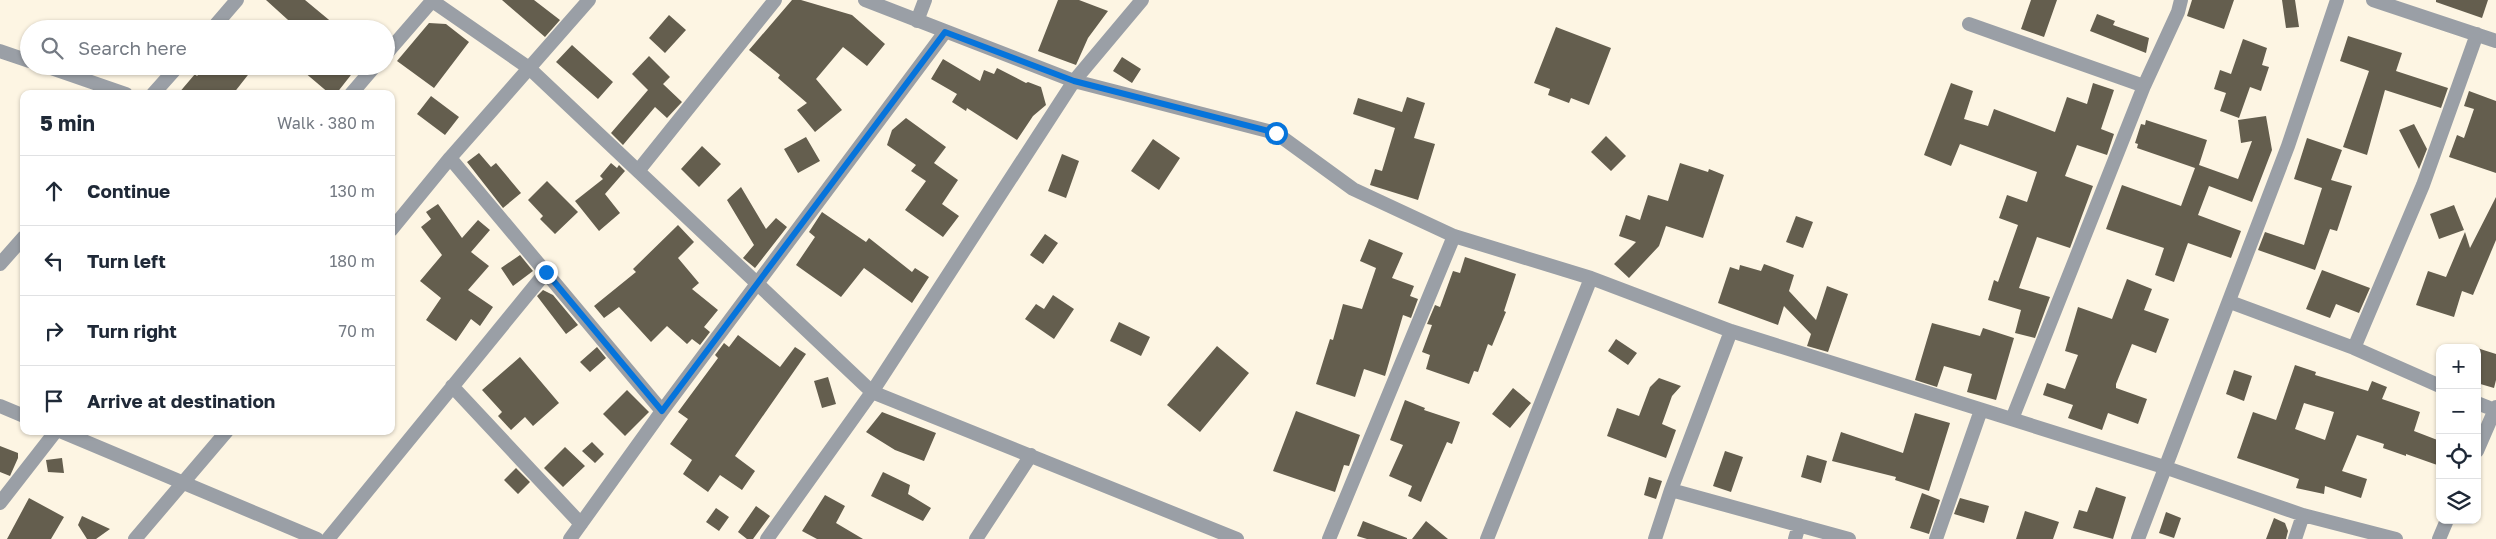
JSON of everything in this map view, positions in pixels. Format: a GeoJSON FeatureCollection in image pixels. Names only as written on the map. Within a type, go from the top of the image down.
{"type":"FeatureCollection","features":[{"type":"Feature","properties":{"kind":"street"},"geometry":{"type":"LineString","coordinates":[[220,20],[237,0]]}},
{"type":"Feature","properties":{"kind":"street"},"geometry":{"type":"LineString","coordinates":[[395,225],[450,158],[589,0]]}},
{"type":"Feature","properties":{"kind":"street"},"geometry":{"type":"LineString","coordinates":[[638,172],[775,0]]}},
{"type":"Feature","properties":{"kind":"street"},"geometry":{"type":"LineString","coordinates":[[865,0],[1074,81],[1276,133],[1353,189],[1454,236],[1591,278],[1731,331],[2164,466],[2303,515],[2396,539]]}},
{"type":"Feature","properties":{"kind":"street"},"geometry":{"type":"LineString","coordinates":[[917,21],[925,0]]}},
{"type":"Feature","properties":{"kind":"street"},"geometry":{"type":"LineString","coordinates":[[767,539],[872,392],[1074,81],[1142,0]]}},
{"type":"Feature","properties":{"kind":"street"},"geometry":{"type":"LineString","coordinates":[[2012,419],[2144,86],[2178,12],[2181,0]]}},
{"type":"Feature","properties":{"kind":"street"},"geometry":{"type":"LineString","coordinates":[[2138,539],[2164,466],[2230,302],[2288,146],[2337,0]]}},
{"type":"Feature","properties":{"kind":"street"},"geometry":{"type":"LineString","coordinates":[[2373,0],[2496,41]]}},
{"type":"Feature","properties":{"kind":"street"},"geometry":{"type":"LineString","coordinates":[[395,44],[432,1],[529,68],[872,392],[1237,539]]}},
{"type":"Feature","properties":{"kind":"street"},"geometry":{"type":"LineString","coordinates":[[1969,24],[2144,86]]}},
{"type":"Feature","properties":{"kind":"street"},"geometry":{"type":"LineString","coordinates":[[570,539],[662,411],[945,32]]}},
{"type":"Feature","properties":{"kind":"street"},"geometry":{"type":"LineString","coordinates":[[2354,348],[2423,185],[2477,34]]}},
{"type":"Feature","properties":{"kind":"street"},"geometry":{"type":"LineString","coordinates":[[1,54],[20,59]]}},
{"type":"Feature","properties":{"kind":"street"},"geometry":{"type":"LineString","coordinates":[[71,75],[114,90]]}},
{"type":"Feature","properties":{"kind":"street"},"geometry":{"type":"LineString","coordinates":[[157,90],[170,75]]}},
{"type":"Feature","properties":{"kind":"street"},"geometry":{"type":"LineString","coordinates":[[354,90],[367,75]]}},
{"type":"Feature","properties":{"kind":"street"},"geometry":{"type":"LineString","coordinates":[[450,158],[662,411]]}},
{"type":"Feature","properties":{"kind":"street"},"geometry":{"type":"LineString","coordinates":[[1329,539],[1454,236]]}},
{"type":"Feature","properties":{"kind":"street"},"geometry":{"type":"LineString","coordinates":[[0,264],[20,242]]}},
{"type":"Feature","properties":{"kind":"street"},"geometry":{"type":"LineString","coordinates":[[328,539],[546,272]]}},
{"type":"Feature","properties":{"kind":"street"},"geometry":{"type":"LineString","coordinates":[[1487,539],[1591,278]]}},
{"type":"Feature","properties":{"kind":"street"},"geometry":{"type":"LineString","coordinates":[[2230,302],[2354,348],[2436,384]]}},
{"type":"Feature","properties":{"kind":"street"},"geometry":{"type":"LineString","coordinates":[[1655,539],[1671,490],[1731,331]]}},
{"type":"Feature","properties":{"kind":"street"},"geometry":{"type":"LineString","coordinates":[[452,386],[581,524]]}},
{"type":"Feature","properties":{"kind":"street"},"geometry":{"type":"LineString","coordinates":[[2481,404],[2495,409],[2481,441]]}},
{"type":"Feature","properties":{"kind":"street"},"geometry":{"type":"LineString","coordinates":[[0,406],[20,414]]}},
{"type":"Feature","properties":{"kind":"street"},"geometry":{"type":"LineString","coordinates":[[1936,539],[1981,410]]}},
{"type":"Feature","properties":{"kind":"street"},"geometry":{"type":"LineString","coordinates":[[0,503],[53,435]]}},
{"type":"Feature","properties":{"kind":"street"},"geometry":{"type":"LineString","coordinates":[[69,435],[317,539]]}},
{"type":"Feature","properties":{"kind":"street"},"geometry":{"type":"LineString","coordinates":[[135,539],[185,484],[224,435]]}},
{"type":"Feature","properties":{"kind":"street"},"geometry":{"type":"LineString","coordinates":[[976,539],[1031,455]]}},
{"type":"Feature","properties":{"kind":"street"},"geometry":{"type":"LineString","coordinates":[[1671,490],[1849,539]]}},
{"type":"Feature","properties":{"kind":"street"},"geometry":{"type":"LineString","coordinates":[[2295,539],[2303,515]]}},
{"type":"Feature","properties":{"kind":"street"},"geometry":{"type":"LineString","coordinates":[[2439,539],[2445,524]]}},
{"type":"Feature","properties":{"kind":"street"},"geometry":{"type":"LineString","coordinates":[[1795,539],[1799,525]]}},
{"type":"Feature","properties":{"kind":"building"},"geometry":{"type":"Polygon","coordinates":[[[266,0],[305,0],[329,20],[288,20],[266,0]]]}},
{"type":"Feature","properties":{"kind":"building"},"geometry":{"type":"Polygon","coordinates":[[[502,0],[534,0],[560,20],[545,37],[502,0]]]}},
{"type":"Feature","properties":{"kind":"building"},"geometry":{"type":"Polygon","coordinates":[[[792,0],[801,0],[852,15],[885,44],[867,66],[843,47],[816,79],[842,110],[815,132],[797,110],[807,103],[778,78],[780,75],[749,50],[792,0]]]}},
{"type":"Feature","properties":{"kind":"building"},"geometry":{"type":"Polygon","coordinates":[[[1058,0],[1079,0],[1108,11],[1088,38],[1076,65],[1038,51],[1058,0]]]}},
{"type":"Feature","properties":{"kind":"building"},"geometry":{"type":"Polygon","coordinates":[[[2031,0],[2057,0],[2044,37],[2021,29],[2031,0]]]}},
{"type":"Feature","properties":{"kind":"building"},"geometry":{"type":"Polygon","coordinates":[[[2192,0],[2234,0],[2224,29],[2187,16],[2192,0]]]}},
{"type":"Feature","properties":{"kind":"building"},"geometry":{"type":"Polygon","coordinates":[[[2282,0],[2295,0],[2299,27],[2286,28],[2282,0]]]}},
{"type":"Feature","properties":{"kind":"building"},"geometry":{"type":"Polygon","coordinates":[[[2436,0],[2488,0],[2482,18],[2436,2],[2436,0]]]}},
{"type":"Feature","properties":{"kind":"building"},"geometry":{"type":"Polygon","coordinates":[[[2097,14],[2115,21],[2113,25],[2149,38],[2146,53],[2090,31],[2097,14]]]}},
{"type":"Feature","properties":{"kind":"building"},"geometry":{"type":"Polygon","coordinates":[[[669,15],[686,30],[665,53],[649,38],[669,15]]]}},
{"type":"Feature","properties":{"kind":"building"},"geometry":{"type":"Polygon","coordinates":[[[429,23],[446,24],[469,42],[434,88],[397,61],[429,23]]]}},
{"type":"Feature","properties":{"kind":"building"},"geometry":{"type":"Polygon","coordinates":[[[1556,27],[1611,48],[1589,105],[1571,98],[1569,103],[1548,95],[1550,89],[1534,83],[1556,27]]]}},
{"type":"Feature","properties":{"kind":"building"},"geometry":{"type":"Polygon","coordinates":[[[2348,36],[2402,53],[2396,71],[2448,88],[2441,108],[2385,90],[2367,155],[2343,147],[2369,71],[2340,61],[2348,36]]]}},
{"type":"Feature","properties":{"kind":"building"},"geometry":{"type":"Polygon","coordinates":[[[2243,39],[2267,48],[2262,65],[2269,67],[2261,91],[2250,87],[2239,118],[2220,111],[2226,93],[2214,89],[2220,70],[2231,74],[2243,39]]]}},
{"type":"Feature","properties":{"kind":"building"},"geometry":{"type":"Polygon","coordinates":[[[572,45],[613,82],[598,99],[556,62],[572,45]]]}},
{"type":"Feature","properties":{"kind":"building"},"geometry":{"type":"Polygon","coordinates":[[[649,56],[670,77],[663,84],[682,102],[667,118],[655,107],[623,145],[611,133],[648,90],[632,74],[649,56]]]}},
{"type":"Feature","properties":{"kind":"building"},"geometry":{"type":"Polygon","coordinates":[[[1122,57],[1141,69],[1132,83],[1113,71],[1122,57]]]}},
{"type":"Feature","properties":{"kind":"building"},"geometry":{"type":"Polygon","coordinates":[[[943,59],[980,81],[984,70],[994,74],[997,68],[1026,83],[1041,87],[1046,105],[1033,116],[1017,140],[967,108],[966,111],[952,102],[957,94],[931,79],[943,59]]]}},
{"type":"Feature","properties":{"kind":"building"},"geometry":{"type":"Polygon","coordinates":[[[194,75],[248,75],[236,90],[181,90],[194,75]]]}},
{"type":"Feature","properties":{"kind":"building"},"geometry":{"type":"Polygon","coordinates":[[[308,75],[351,75],[339,90],[325,90],[308,75]]]}},
{"type":"Feature","properties":{"kind":"building"},"geometry":{"type":"Polygon","coordinates":[[[1951,83],[1973,91],[1964,119],[1988,126],[1994,109],[2055,132],[2067,97],[2087,104],[2093,83],[2114,90],[2101,129],[2114,134],[2107,155],[2077,145],[2065,176],[2093,186],[2070,248],[2037,237],[2019,288],[2050,297],[2035,338],[2015,333],[2021,310],[1988,300],[1994,280],[1998,282],[2018,225],[1999,218],[2007,195],[2027,202],[2037,172],[1960,144],[1951,166],[1924,155],[1951,83]]]}},
{"type":"Feature","properties":{"kind":"building"},"geometry":{"type":"Polygon","coordinates":[[[2469,91],[2496,101],[2496,173],[2449,157],[2457,135],[2464,138],[2474,109],[2464,106],[2469,91]]]}},
{"type":"Feature","properties":{"kind":"building"},"geometry":{"type":"Polygon","coordinates":[[[431,96],[459,117],[445,135],[417,114],[431,96]]]}},
{"type":"Feature","properties":{"kind":"building"},"geometry":{"type":"Polygon","coordinates":[[[1407,97],[1425,103],[1414,138],[1435,144],[1418,200],[1370,185],[1375,169],[1382,171],[1395,128],[1353,114],[1358,98],[1402,112],[1407,97]]]}},
{"type":"Feature","properties":{"kind":"building"},"geometry":{"type":"Polygon","coordinates":[[[2266,116],[2272,150],[2252,202],[2209,186],[2198,215],[2241,231],[2231,258],[2188,243],[2174,282],[2155,275],[2164,248],[2106,229],[2122,185],[2181,206],[2195,168],[2137,148],[2138,144],[2135,143],[2141,124],[2145,125],[2146,120],[2207,140],[2199,165],[2238,179],[2252,141],[2241,143],[2238,120],[2266,116]]]}},
{"type":"Feature","properties":{"kind":"building"},"geometry":{"type":"Polygon","coordinates":[[[906,118],[946,147],[934,163],[958,180],[942,204],[959,216],[943,237],[905,210],[926,181],[911,171],[916,165],[887,145],[892,130],[906,118]]]}},
{"type":"Feature","properties":{"kind":"building"},"geometry":{"type":"Polygon","coordinates":[[[2414,124],[2427,149],[2419,169],[2399,130],[2414,124]]]}},
{"type":"Feature","properties":{"kind":"building"},"geometry":{"type":"Polygon","coordinates":[[[1606,136],[1626,156],[1611,171],[1591,152],[1606,136]]]}},
{"type":"Feature","properties":{"kind":"building"},"geometry":{"type":"Polygon","coordinates":[[[806,137],[820,161],[798,173],[784,149],[806,137]]]}},
{"type":"Feature","properties":{"kind":"building"},"geometry":{"type":"Polygon","coordinates":[[[2307,138],[2342,150],[2331,180],[2352,186],[2337,231],[2330,229],[2315,270],[2258,250],[2265,232],[2304,245],[2322,188],[2294,179],[2307,138]]]}},
{"type":"Feature","properties":{"kind":"building"},"geometry":{"type":"Polygon","coordinates":[[[1153,139],[1180,158],[1159,190],[1131,171],[1153,139]]]}},
{"type":"Feature","properties":{"kind":"building"},"geometry":{"type":"Polygon","coordinates":[[[702,146],[721,164],[699,187],[681,169],[702,146]]]}},
{"type":"Feature","properties":{"kind":"building"},"geometry":{"type":"Polygon","coordinates":[[[479,153],[491,167],[496,163],[521,193],[503,208],[467,162],[479,153]]]}},
{"type":"Feature","properties":{"kind":"building"},"geometry":{"type":"Polygon","coordinates":[[[1062,154],[1079,161],[1066,198],[1048,191],[1062,154]]]}},
{"type":"Feature","properties":{"kind":"building"},"geometry":{"type":"Polygon","coordinates":[[[611,163],[617,168],[619,165],[625,171],[605,194],[620,213],[599,231],[575,201],[603,179],[600,176],[611,163]]]}},
{"type":"Feature","properties":{"kind":"building"},"geometry":{"type":"Polygon","coordinates":[[[1680,163],[1708,172],[1709,169],[1724,175],[1703,238],[1666,226],[1659,246],[1629,278],[1614,264],[1636,242],[1619,236],[1626,215],[1640,220],[1648,195],[1668,201],[1680,163]]]}},
{"type":"Feature","properties":{"kind":"building"},"geometry":{"type":"Polygon","coordinates":[[[547,181],[578,212],[555,234],[540,219],[543,216],[528,200],[547,181]]]}},
{"type":"Feature","properties":{"kind":"building"},"geometry":{"type":"Polygon","coordinates":[[[741,187],[766,229],[776,218],[787,227],[755,268],[743,258],[754,245],[727,200],[741,187]]]}},
{"type":"Feature","properties":{"kind":"building"},"geometry":{"type":"Polygon","coordinates":[[[2496,197],[2496,240],[2473,295],[2462,291],[2454,317],[2416,305],[2428,271],[2446,277],[2465,232],[2470,248],[2496,197]]]}},
{"type":"Feature","properties":{"kind":"building"},"geometry":{"type":"Polygon","coordinates":[[[438,204],[462,238],[478,220],[490,230],[471,252],[489,266],[468,290],[493,307],[480,326],[471,319],[456,341],[426,320],[441,298],[420,281],[442,255],[421,227],[431,219],[426,212],[438,204]]]}},
{"type":"Feature","properties":{"kind":"building"},"geometry":{"type":"Polygon","coordinates":[[[2454,205],[2464,230],[2439,239],[2430,214],[2454,205]]]}},
{"type":"Feature","properties":{"kind":"building"},"geometry":{"type":"Polygon","coordinates":[[[822,212],[866,242],[869,238],[912,272],[915,268],[929,277],[912,303],[864,268],[841,297],[796,265],[815,237],[809,232],[822,212]]]}},
{"type":"Feature","properties":{"kind":"building"},"geometry":{"type":"Polygon","coordinates":[[[1796,216],[1813,222],[1803,248],[1786,242],[1796,216]]]}},
{"type":"Feature","properties":{"kind":"building"},"geometry":{"type":"Polygon","coordinates":[[[678,225],[694,242],[678,258],[699,283],[692,289],[718,310],[704,327],[710,332],[700,345],[692,339],[687,344],[667,326],[651,342],[619,307],[604,318],[594,306],[636,272],[633,269],[678,225]]]}},
{"type":"Feature","properties":{"kind":"building"},"geometry":{"type":"Polygon","coordinates":[[[1045,234],[1058,243],[1043,264],[1030,255],[1045,234]]]}},
{"type":"Feature","properties":{"kind":"building"},"geometry":{"type":"Polygon","coordinates":[[[1369,239],[1403,253],[1392,278],[1414,286],[1410,296],[1418,299],[1411,318],[1403,315],[1385,376],[1364,369],[1355,397],[1316,384],[1330,339],[1333,340],[1343,304],[1362,309],[1376,268],[1360,261],[1369,239]]]}},
{"type":"Feature","properties":{"kind":"building"},"geometry":{"type":"Polygon","coordinates":[[[520,255],[533,271],[513,286],[501,268],[520,255]]]}},
{"type":"Feature","properties":{"kind":"building"},"geometry":{"type":"Polygon","coordinates":[[[1465,257],[1516,274],[1504,311],[1506,312],[1492,346],[1488,344],[1478,372],[1474,371],[1469,384],[1426,369],[1430,355],[1422,352],[1432,325],[1427,324],[1435,305],[1440,307],[1453,271],[1460,273],[1465,257]]]}},
{"type":"Feature","properties":{"kind":"building"},"geometry":{"type":"Polygon","coordinates":[[[1764,264],[1794,275],[1789,291],[1816,320],[1827,286],[1848,294],[1828,352],[1807,346],[1811,334],[1784,306],[1778,325],[1718,303],[1730,267],[1739,270],[1740,265],[1761,271],[1764,264]]]}},
{"type":"Feature","properties":{"kind":"building"},"geometry":{"type":"Polygon","coordinates":[[[2322,270],[2370,288],[2359,313],[2336,304],[2330,318],[2306,309],[2322,270]]]}},
{"type":"Feature","properties":{"kind":"building"},"geometry":{"type":"Polygon","coordinates":[[[2127,279],[2152,289],[2144,310],[2169,319],[2156,353],[2132,344],[2116,384],[2116,388],[2147,399],[2138,424],[2108,413],[2102,430],[2068,418],[2073,405],[2043,395],[2047,383],[2065,389],[2078,355],[2065,351],[2078,307],[2112,319],[2127,279]]]}},
{"type":"Feature","properties":{"kind":"building"},"geometry":{"type":"Polygon","coordinates":[[[543,290],[553,295],[578,325],[566,334],[537,296],[543,290]]]}},
{"type":"Feature","properties":{"kind":"building"},"geometry":{"type":"Polygon","coordinates":[[[1053,295],[1074,309],[1054,339],[1025,319],[1036,304],[1044,309],[1053,295]]]}},
{"type":"Feature","properties":{"kind":"building"},"geometry":{"type":"Polygon","coordinates":[[[1119,322],[1150,337],[1141,356],[1110,341],[1119,322]]]}},
{"type":"Feature","properties":{"kind":"building"},"geometry":{"type":"Polygon","coordinates":[[[1932,323],[1980,336],[1983,328],[2014,338],[1996,400],[1967,392],[1972,374],[1944,366],[1937,387],[1915,380],[1932,323]]]}},
{"type":"Feature","properties":{"kind":"building"},"geometry":{"type":"Polygon","coordinates":[[[738,335],[780,367],[795,347],[806,354],[735,456],[755,471],[742,490],[720,475],[708,492],[683,474],[692,460],[670,444],[688,419],[678,412],[718,358],[715,355],[724,343],[729,347],[738,335]]]}},
{"type":"Feature","properties":{"kind":"building"},"geometry":{"type":"Polygon","coordinates":[[[1616,339],[1637,353],[1628,365],[1608,351],[1616,339]]]}},
{"type":"Feature","properties":{"kind":"building"},"geometry":{"type":"Polygon","coordinates":[[[1217,346],[1249,373],[1200,432],[1167,405],[1217,346]]]}},
{"type":"Feature","properties":{"kind":"building"},"geometry":{"type":"Polygon","coordinates":[[[597,347],[606,358],[590,372],[580,362],[597,347]]]}},
{"type":"Feature","properties":{"kind":"building"},"geometry":{"type":"Polygon","coordinates":[[[2481,349],[2496,354],[2496,380],[2494,388],[2481,384],[2481,349]]]}},
{"type":"Feature","properties":{"kind":"building"},"geometry":{"type":"Polygon","coordinates":[[[520,357],[559,403],[533,426],[525,417],[511,430],[498,416],[502,412],[482,390],[520,357]]]}},
{"type":"Feature","properties":{"kind":"building"},"geometry":{"type":"Polygon","coordinates":[[[2295,365],[2316,372],[2315,375],[2368,391],[2372,381],[2387,387],[2382,399],[2420,412],[2414,431],[2436,439],[2436,465],[2383,448],[2384,444],[2357,435],[2342,471],[2367,479],[2361,498],[2325,486],[2324,494],[2296,488],[2299,479],[2237,458],[2253,412],[2276,420],[2295,365]],[[2304,403],[2295,429],[2325,440],[2334,412],[2304,403]]]}},
{"type":"Feature","properties":{"kind":"building"},"geometry":{"type":"Polygon","coordinates":[[[2234,370],[2252,376],[2244,401],[2226,394],[2234,370]]]}},
{"type":"Feature","properties":{"kind":"building"},"geometry":{"type":"Polygon","coordinates":[[[828,377],[836,404],[822,408],[814,381],[828,377]]]}},
{"type":"Feature","properties":{"kind":"building"},"geometry":{"type":"Polygon","coordinates":[[[1659,378],[1681,386],[1672,396],[1662,424],[1676,430],[1666,458],[1607,436],[1617,408],[1639,416],[1650,387],[1659,378]]]}},
{"type":"Feature","properties":{"kind":"building"},"geometry":{"type":"Polygon","coordinates":[[[1513,388],[1531,403],[1510,428],[1492,414],[1513,388]]]}},
{"type":"Feature","properties":{"kind":"building"},"geometry":{"type":"Polygon","coordinates":[[[627,390],[649,412],[625,436],[603,414],[627,390]]]}},
{"type":"Feature","properties":{"kind":"building"},"geometry":{"type":"Polygon","coordinates":[[[1405,400],[1425,408],[1424,410],[1460,422],[1452,444],[1447,442],[1421,502],[1408,496],[1412,486],[1389,476],[1403,445],[1390,440],[1405,400]]]}},
{"type":"Feature","properties":{"kind":"building"},"geometry":{"type":"Polygon","coordinates":[[[1296,411],[1360,435],[1349,466],[1344,465],[1335,492],[1273,471],[1296,411]]]}},
{"type":"Feature","properties":{"kind":"building"},"geometry":{"type":"Polygon","coordinates":[[[882,412],[936,433],[924,461],[895,450],[866,432],[882,412]]]}},
{"type":"Feature","properties":{"kind":"building"},"geometry":{"type":"Polygon","coordinates":[[[1915,413],[1950,423],[1929,491],[1895,480],[1896,477],[1832,461],[1841,432],[1903,453],[1915,413]]]}},
{"type":"Feature","properties":{"kind":"building"},"geometry":{"type":"Polygon","coordinates":[[[592,442],[604,454],[595,463],[582,451],[592,442]]]}},
{"type":"Feature","properties":{"kind":"building"},"geometry":{"type":"Polygon","coordinates":[[[0,446],[18,453],[18,458],[10,476],[0,472],[0,446]]]}},
{"type":"Feature","properties":{"kind":"building"},"geometry":{"type":"Polygon","coordinates":[[[565,447],[585,466],[563,487],[544,468],[565,447]]]}},
{"type":"Feature","properties":{"kind":"building"},"geometry":{"type":"Polygon","coordinates":[[[1725,451],[1743,457],[1731,492],[1713,486],[1725,451]]]}},
{"type":"Feature","properties":{"kind":"building"},"geometry":{"type":"Polygon","coordinates":[[[1807,455],[1827,461],[1821,483],[1801,477],[1807,455]]]}},
{"type":"Feature","properties":{"kind":"building"},"geometry":{"type":"Polygon","coordinates":[[[62,458],[64,473],[48,472],[46,460],[62,458]]]}},
{"type":"Feature","properties":{"kind":"building"},"geometry":{"type":"Polygon","coordinates":[[[516,468],[530,482],[518,494],[504,480],[516,468]]]}},
{"type":"Feature","properties":{"kind":"building"},"geometry":{"type":"Polygon","coordinates":[[[883,472],[910,485],[908,494],[931,508],[923,521],[871,496],[883,472]]]}},
{"type":"Feature","properties":{"kind":"building"},"geometry":{"type":"Polygon","coordinates":[[[1649,477],[1662,481],[1656,499],[1644,495],[1649,477]]]}},
{"type":"Feature","properties":{"kind":"building"},"geometry":{"type":"Polygon","coordinates":[[[2096,487],[2126,497],[2113,539],[2073,528],[2079,510],[2087,512],[2096,487]]]}},
{"type":"Feature","properties":{"kind":"building"},"geometry":{"type":"Polygon","coordinates":[[[1922,493],[1940,500],[1929,534],[1910,528],[1922,493]]]}},
{"type":"Feature","properties":{"kind":"building"},"geometry":{"type":"Polygon","coordinates":[[[825,495],[845,506],[836,523],[863,539],[817,539],[802,531],[825,495]]]}},
{"type":"Feature","properties":{"kind":"building"},"geometry":{"type":"Polygon","coordinates":[[[29,498],[64,517],[51,539],[7,539],[29,498]]]}},
{"type":"Feature","properties":{"kind":"building"},"geometry":{"type":"Polygon","coordinates":[[[1960,498],[1989,506],[1984,523],[1954,514],[1960,498]]]}},
{"type":"Feature","properties":{"kind":"building"},"geometry":{"type":"Polygon","coordinates":[[[756,506],[770,516],[753,539],[747,539],[738,532],[756,506]]]}},
{"type":"Feature","properties":{"kind":"building"},"geometry":{"type":"Polygon","coordinates":[[[716,508],[729,517],[719,531],[706,522],[716,508]]]}},
{"type":"Feature","properties":{"kind":"building"},"geometry":{"type":"Polygon","coordinates":[[[2025,511],[2059,522],[2053,539],[2016,539],[2025,511]]]}},
{"type":"Feature","properties":{"kind":"building"},"geometry":{"type":"Polygon","coordinates":[[[2166,512],[2181,518],[2174,538],[2159,533],[2166,512]]]}},
{"type":"Feature","properties":{"kind":"building"},"geometry":{"type":"Polygon","coordinates":[[[82,516],[110,529],[96,539],[87,539],[78,525],[82,516]]]}},
{"type":"Feature","properties":{"kind":"building"},"geometry":{"type":"Polygon","coordinates":[[[2274,518],[2285,523],[2288,531],[2286,539],[2266,539],[2274,518]]]}},
{"type":"Feature","properties":{"kind":"building"},"geometry":{"type":"Polygon","coordinates":[[[1363,521],[1407,539],[1367,539],[1357,536],[1363,521]]]}},
{"type":"Feature","properties":{"kind":"building"},"geometry":{"type":"Polygon","coordinates":[[[1426,521],[1448,539],[1412,539],[1426,521]]]}},
{"type":"Feature","properties":{"kind":"route"},"geometry":{"type":"LineString","coordinates":[[546,272],[662,411],[945,32],[1074,81],[1276,133]]}}]}
